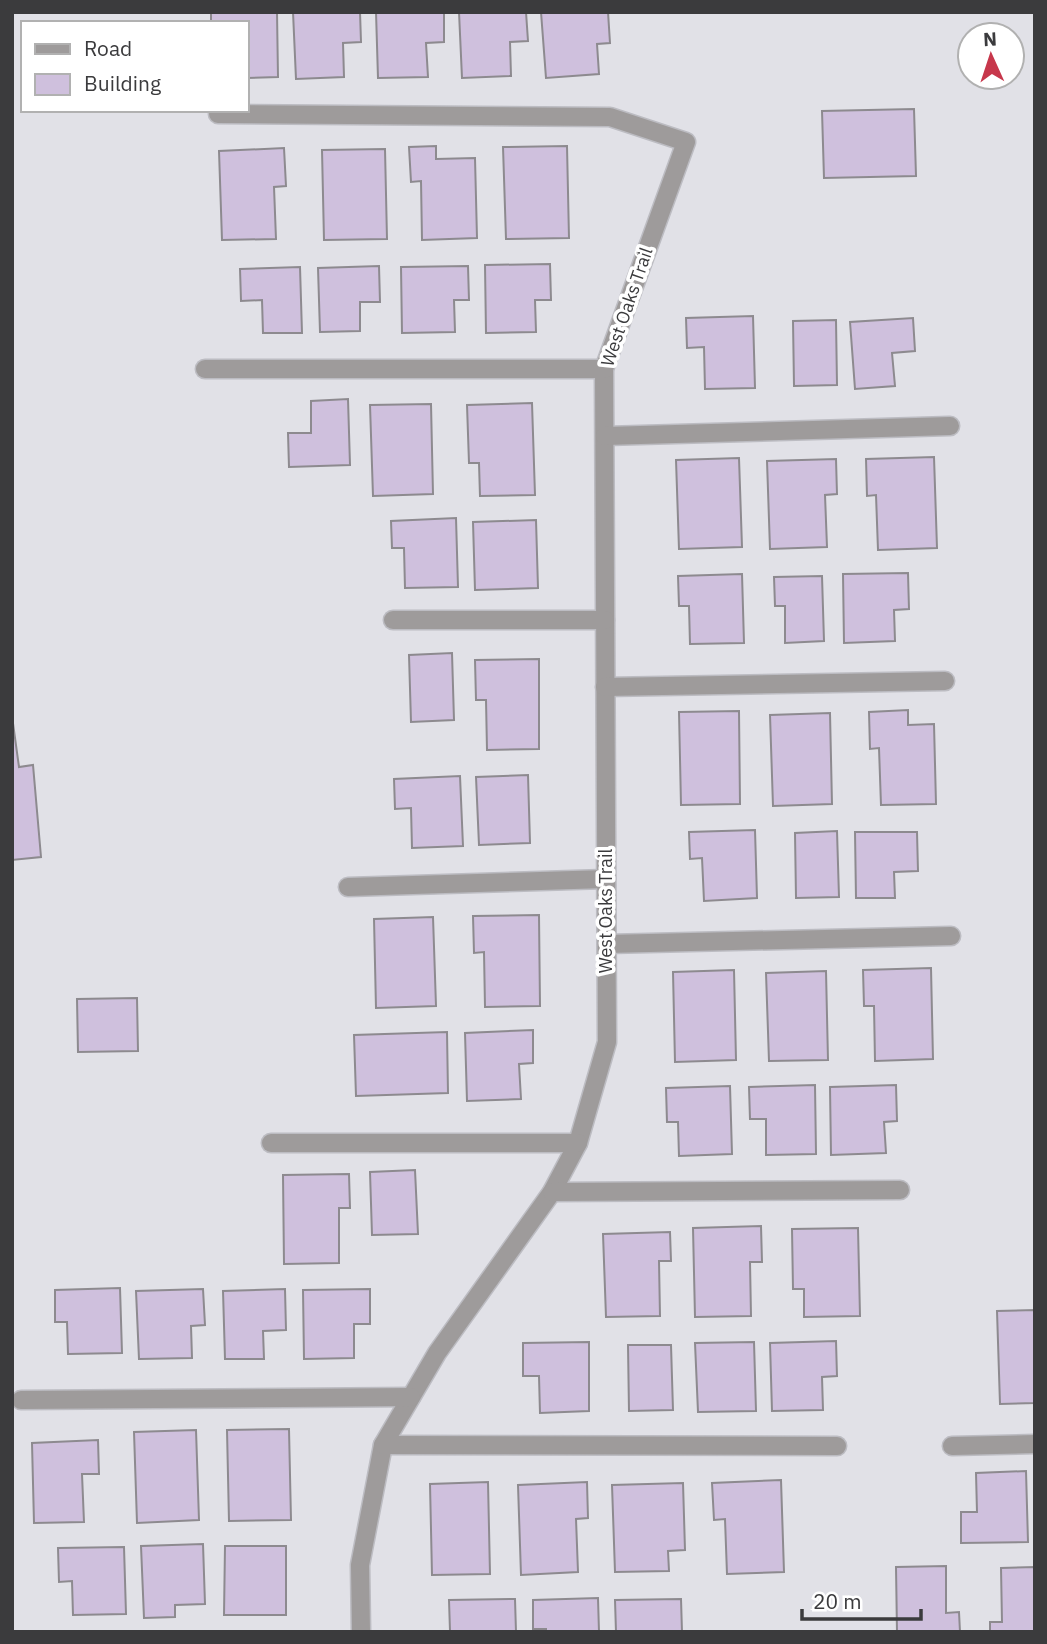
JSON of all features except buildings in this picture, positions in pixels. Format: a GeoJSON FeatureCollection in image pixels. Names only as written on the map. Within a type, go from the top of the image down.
{"type":"FeatureCollection","features":[{"type":"Feature","properties":{"kind":"street","name":"West Oaks Trail"},"geometry":{"type":"LineString","coordinates":[[218,114],[610,117],[687,142],[604,369],[607,1042],[578,1143],[552,1192],[437,1353],[383,1445],[360,1565],[361,1632]]}},
{"type":"Feature","properties":{"kind":"street"},"geometry":{"type":"LineString","coordinates":[[205,369],[604,369]]}},
{"type":"Feature","properties":{"kind":"street"},"geometry":{"type":"LineString","coordinates":[[604,436],[950,426]]}},
{"type":"Feature","properties":{"kind":"street"},"geometry":{"type":"LineString","coordinates":[[393,620],[605,620]]}},
{"type":"Feature","properties":{"kind":"street"},"geometry":{"type":"LineString","coordinates":[[605,687],[945,681]]}},
{"type":"Feature","properties":{"kind":"street"},"geometry":{"type":"LineString","coordinates":[[348,887],[606,879]]}},
{"type":"Feature","properties":{"kind":"street"},"geometry":{"type":"LineString","coordinates":[[607,944],[951,936]]}},
{"type":"Feature","properties":{"kind":"street"},"geometry":{"type":"LineString","coordinates":[[271,1143],[578,1143]]}},
{"type":"Feature","properties":{"kind":"street"},"geometry":{"type":"LineString","coordinates":[[552,1192],[900,1190]]}},
{"type":"Feature","properties":{"kind":"street"},"geometry":{"type":"LineString","coordinates":[[21,1400],[411,1397]]}},
{"type":"Feature","properties":{"kind":"street"},"geometry":{"type":"LineString","coordinates":[[952,1446],[1035,1444]]}},
{"type":"Feature","properties":{"kind":"street"},"geometry":{"type":"LineString","coordinates":[[383,1445],[837,1446]]}}]}
